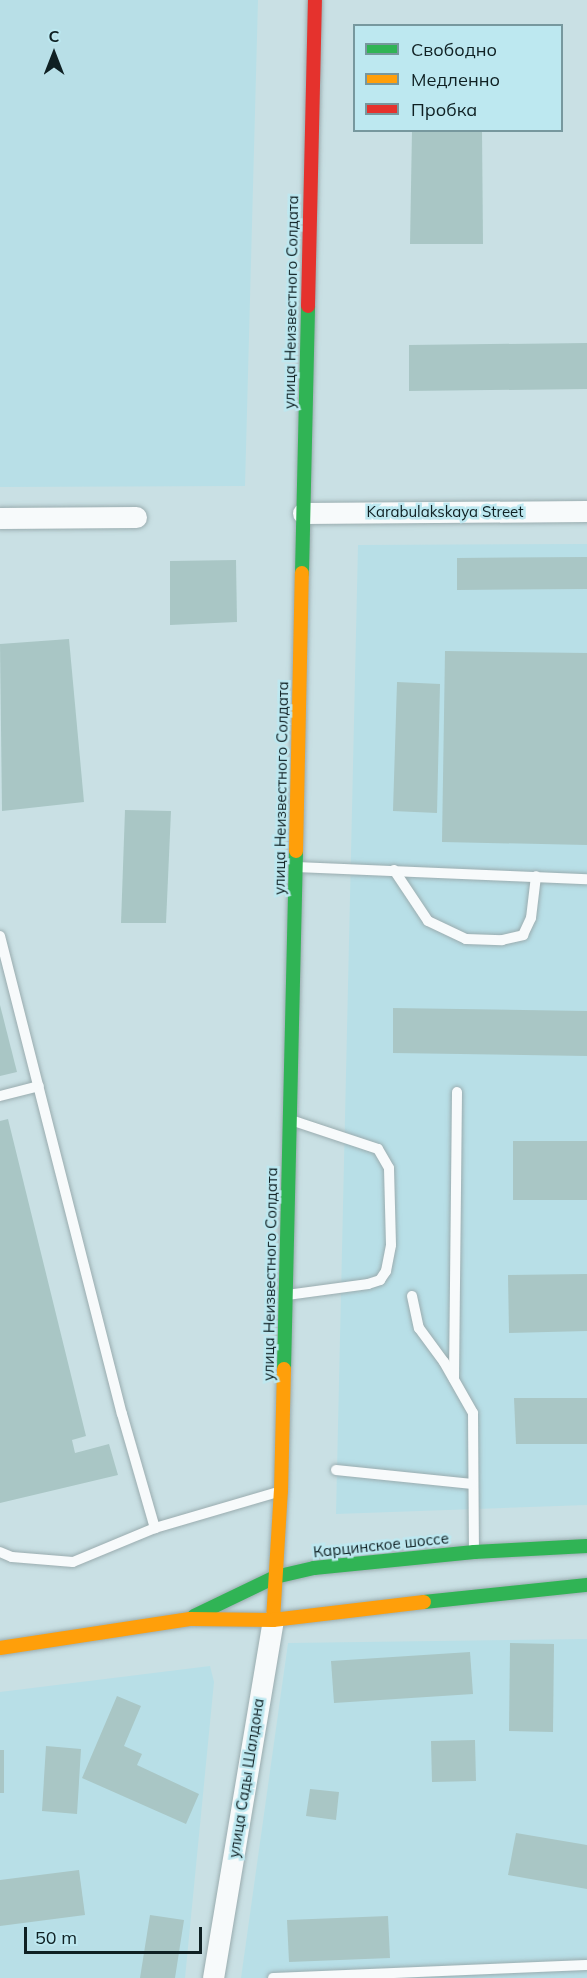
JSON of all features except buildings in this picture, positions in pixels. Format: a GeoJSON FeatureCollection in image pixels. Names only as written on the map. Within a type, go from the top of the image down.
{"type":"FeatureCollection","features":[{"type":"Feature","properties":{"kind":"street","name":"улица Неизвестного Солдата"},"geometry":{"type":"LineString","coordinates":[[275,1577],[281,1491],[291,1120],[315,0]]}},
{"type":"Feature","properties":{"kind":"street","name":"Karabulakskaya Street"},"geometry":{"type":"LineString","coordinates":[[303,513],[587,511]]}},
{"type":"Feature","properties":{"kind":"street"},"geometry":{"type":"LineString","coordinates":[[0,518],[136,517]]}},
{"type":"Feature","properties":{"kind":"street","name":"Карцинское шоссе"},"geometry":{"type":"LineString","coordinates":[[190,1619],[275,1577],[314,1568],[474,1552],[587,1546]]}},
{"type":"Feature","properties":{"kind":"street","name":"улица Сады Шалдона"},"geometry":{"type":"LineString","coordinates":[[213,1978],[273,1620],[275,1577]]}},
{"type":"Feature","properties":{"kind":"street","name":"Карцинское шоссе"},"geometry":{"type":"LineString","coordinates":[[0,1648],[190,1619],[273,1620],[519,1590],[587,1585]]}},
{"type":"Feature","properties":{"kind":"lane"},"geometry":{"type":"LineString","coordinates":[[296,867],[587,879]]}},
{"type":"Feature","properties":{"kind":"lane"},"geometry":{"type":"LineString","coordinates":[[394,870],[428,921],[466,939],[502,940],[523,935],[531,918],[537,876]]}},
{"type":"Feature","properties":{"kind":"lane"},"geometry":{"type":"LineString","coordinates":[[0,936],[122,1414],[155,1528]]}},
{"type":"Feature","properties":{"kind":"lane"},"geometry":{"type":"LineString","coordinates":[[0,1096],[39,1086]]}},
{"type":"Feature","properties":{"kind":"lane"},"geometry":{"type":"LineString","coordinates":[[454,1379],[457,1092]]}},
{"type":"Feature","properties":{"kind":"lane"},"geometry":{"type":"LineString","coordinates":[[286,1296],[368,1284],[380,1280],[386,1271],[391,1245],[389,1168],[378,1149],[291,1120]]}},
{"type":"Feature","properties":{"kind":"lane"},"geometry":{"type":"LineString","coordinates":[[412,1296],[419,1328],[454,1379],[473,1413],[475,1440],[471,1484],[474,1552]]}},
{"type":"Feature","properties":{"kind":"lane"},"geometry":{"type":"LineString","coordinates":[[336,1470],[471,1484]]}},
{"type":"Feature","properties":{"kind":"lane"},"geometry":{"type":"LineString","coordinates":[[0,1552],[12,1557],[73,1562],[155,1528],[281,1491]]}},
{"type":"Feature","properties":{"kind":"lane"},"geometry":{"type":"LineString","coordinates":[[273,1978],[345,1977],[587,1965]]}},
{"type":"Feature","properties":{"kind":"shaded area"},"geometry":{"type":"Polygon","coordinates":[[[0,0],[258,0],[245,486],[0,487],[0,0]]]}},
{"type":"Feature","properties":{"kind":"shaded area"},"geometry":{"type":"Polygon","coordinates":[[[587,544],[587,1505],[336,1514],[358,545],[587,544]]]}},
{"type":"Feature","properties":{"kind":"shaded area"},"geometry":{"type":"Polygon","coordinates":[[[587,1639],[587,1978],[241,1978],[288,1643],[587,1639]]]}},
{"type":"Feature","properties":{"kind":"shaded area"},"geometry":{"type":"Polygon","coordinates":[[[210,1666],[214,1682],[185,1978],[0,1978],[0,1692],[210,1666]]]}},
{"type":"Feature","properties":{"kind":"traffic: fast"},"geometry":{"type":"LineString","coordinates":[[302,573],[308,306]]}},
{"type":"Feature","properties":{"kind":"traffic: fast"},"geometry":{"type":"LineString","coordinates":[[284,1369],[296,851]]}},
{"type":"Feature","properties":{"kind":"traffic: fast"},"geometry":{"type":"LineString","coordinates":[[194,1616],[275,1577],[314,1568],[474,1552],[587,1546]]}},
{"type":"Feature","properties":{"kind":"traffic: fast"},"geometry":{"type":"LineString","coordinates":[[424,1602],[587,1585]]}},
{"type":"Feature","properties":{"kind":"traffic: slow"},"geometry":{"type":"LineString","coordinates":[[296,851],[302,573]]}},
{"type":"Feature","properties":{"kind":"traffic: slow"},"geometry":{"type":"LineString","coordinates":[[273,1620],[281,1491],[284,1369]]}},
{"type":"Feature","properties":{"kind":"traffic: slow"},"geometry":{"type":"LineString","coordinates":[[0,1648],[190,1619],[273,1620],[424,1602]]}},
{"type":"Feature","properties":{"kind":"traffic: jam"},"geometry":{"type":"LineString","coordinates":[[308,306],[315,0]]}}]}
